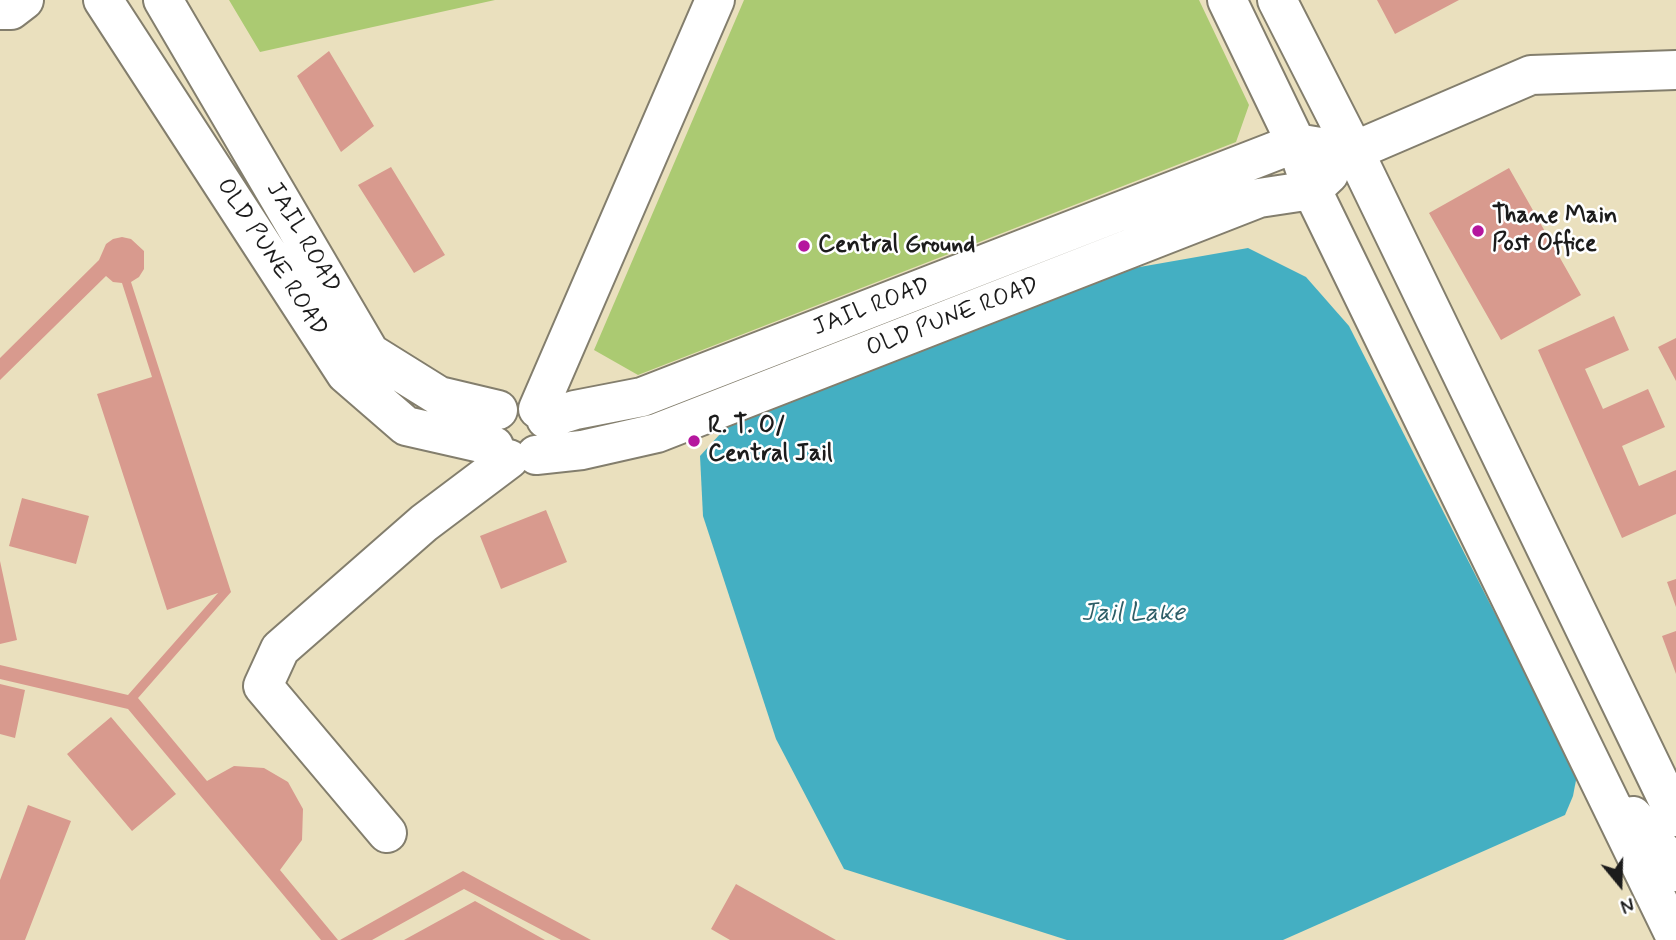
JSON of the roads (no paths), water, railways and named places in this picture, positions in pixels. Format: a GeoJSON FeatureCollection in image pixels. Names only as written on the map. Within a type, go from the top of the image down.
{"type":"FeatureCollection","features":[{"type":"Feature","properties":{"kind":"main road"},"geometry":{"type":"LineString","coordinates":[[0,10],[11,9],[24,0]]}},
{"type":"Feature","properties":{"kind":"main road","name":"OLD PUNE ROAD"},"geometry":{"type":"LineString","coordinates":[[103,0],[346,374],[406,426],[520,433],[582,450],[657,433],[1259,198],[1312,190]]}},
{"type":"Feature","properties":{"kind":"main road","name":"JAIL ROAD"},"geometry":{"type":"LineString","coordinates":[[163,0],[370,353],[439,396],[520,433],[575,410],[642,397],[1296,144],[1354,151]]}},
{"type":"Feature","properties":{"kind":"main road"},"geometry":{"type":"LineString","coordinates":[[387,833],[263,686],[280,649],[424,523],[520,433],[715,0]]}},
{"type":"Feature","properties":{"kind":"main road"},"geometry":{"type":"LineString","coordinates":[[1227,0],[1296,144],[1312,190],[1676,938]]}},
{"type":"Feature","properties":{"kind":"main road"},"geometry":{"type":"LineString","coordinates":[[1277,0],[1354,151],[1676,817]]}},
{"type":"Feature","properties":{"kind":"main road"},"geometry":{"type":"LineString","coordinates":[[1312,190],[1354,151],[1531,75],[1676,71]]}},
{"type":"Feature","properties":{"kind":"main road"},"geometry":{"type":"LineString","coordinates":[[1577,733],[1616,797],[1673,867]]}},
{"type":"Feature","properties":{"kind":"water","name":"Jail Lake"},"geometry":{"type":"Polygon","coordinates":[[[1248,248],[1306,277],[1349,326],[1577,775],[1573,796],[1565,815],[1283,940],[1067,940],[844,869],[776,739],[703,516],[700,456],[731,422],[1134,268],[1248,248]]]}},
{"type":"Feature","properties":{"kind":"place","name":"Thane Main Post Office"},"geometry":{"type":"Point","coordinates":[1478,231]}},
{"type":"Feature","properties":{"kind":"place","name":"Central Ground"},"geometry":{"type":"Point","coordinates":[804,246]}},
{"type":"Feature","properties":{"kind":"place","name":"R. T. O/ Central Jail"},"geometry":{"type":"Point","coordinates":[694,441]}}]}
